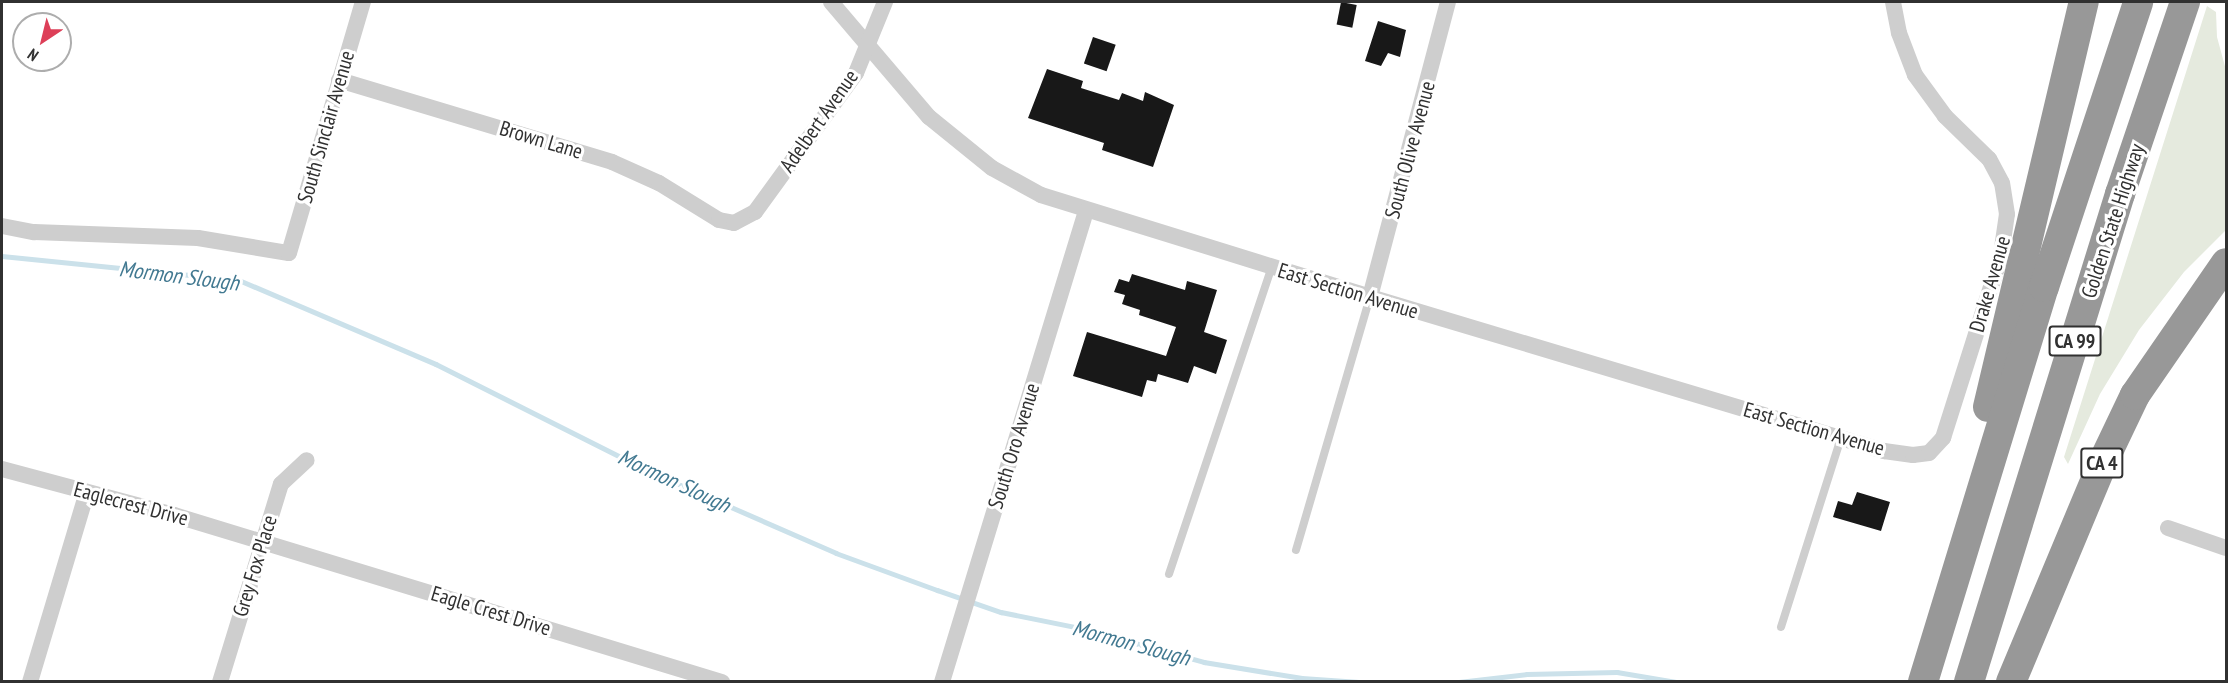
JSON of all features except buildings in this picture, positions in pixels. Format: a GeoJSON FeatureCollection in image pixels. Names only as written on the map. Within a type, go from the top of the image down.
{"type":"FeatureCollection","features":[{"type":"Feature","properties":{"kind":"highway"},"geometry":{"type":"LineString","coordinates":[[1940,624],[2084,2]]}},
{"type":"Feature","properties":{"kind":"highway","name":"CA 99"},"geometry":{"type":"LineString","coordinates":[[1923,681],[2047,276],[2138,2]]}},
{"type":"Feature","properties":{"kind":"highway","name":"Golden State Highway"},"geometry":{"type":"LineString","coordinates":[[1969,681],[2120,194],[2185,2]]}},
{"type":"Feature","properties":{"kind":"highway","name":"CA 4"},"geometry":{"type":"LineString","coordinates":[[2011,681],[2103,462],[2135,395],[2226,263]]}},
{"type":"Feature","properties":{"kind":"street","name":"South Sinclair Avenue"},"geometry":{"type":"LineString","coordinates":[[2,226],[34,232],[198,238],[289,253],[363,2]]}},
{"type":"Feature","properties":{"kind":"street","name":"East Section Avenue"},"geometry":{"type":"LineString","coordinates":[[831,2],[929,117],[956,142],[992,168],[1041,195],[1086,211],[1841,438],[1912,455],[1934,449]]}},
{"type":"Feature","properties":{"kind":"street","name":"Adelbert Avenue"},"geometry":{"type":"LineString","coordinates":[[734,224],[755,212],[856,73],[885,2]]}},
{"type":"Feature","properties":{"kind":"street","name":"South Olive Avenue"},"geometry":{"type":"LineString","coordinates":[[1370,297],[1448,2]]}},
{"type":"Feature","properties":{"kind":"street","name":"Drake Avenue"},"geometry":{"type":"LineString","coordinates":[[1893,2],[1899,33],[1915,75],[1945,116],[1989,159],[2002,183],[2007,214],[2001,255],[1949,421],[1934,449]]}},
{"type":"Feature","properties":{"kind":"street","name":"Brown Lane"},"geometry":{"type":"LineString","coordinates":[[339,80],[612,162],[659,183],[719,220],[734,224]]}},
{"type":"Feature","properties":{"kind":"street","name":"South Oro Avenue"},"geometry":{"type":"LineString","coordinates":[[942,681],[1086,211]]}},
{"type":"Feature","properties":{"kind":"street","name":"Grey Fox Place"},"geometry":{"type":"LineString","coordinates":[[220,681],[261,541],[281,484],[307,460]]}},
{"type":"Feature","properties":{"kind":"street","name":"Eaglecrest Drive"},"geometry":{"type":"LineString","coordinates":[[2,470],[261,541]]}},
{"type":"Feature","properties":{"kind":"street"},"geometry":{"type":"LineString","coordinates":[[30,681],[87,492]]}},
{"type":"Feature","properties":{"kind":"street"},"geometry":{"type":"LineString","coordinates":[[2168,528],[2226,548]]}},
{"type":"Feature","properties":{"kind":"street","name":"Eagle Crest Drive"},"geometry":{"type":"LineString","coordinates":[[261,541],[722,681]]}},
{"type":"Feature","properties":{"kind":"lane"},"geometry":{"type":"LineString","coordinates":[[1169,574],[1272,267]]}},
{"type":"Feature","properties":{"kind":"lane"},"geometry":{"type":"LineString","coordinates":[[1296,550],[1370,297]]}},
{"type":"Feature","properties":{"kind":"lane"},"geometry":{"type":"LineString","coordinates":[[1781,627],[1841,438]]}},
{"type":"Feature","properties":{"kind":"shaded area"},"geometry":{"type":"Polygon","coordinates":[[[2207,6],[2216,12],[2217,37],[2226,70],[2226,230],[2184,272],[2139,330],[2100,394],[2068,464],[2064,457],[2207,6]]]}},
{"type":"Feature","properties":{"kind":"waterway","name":"Mormon Slough"},"geometry":{"type":"LineString","coordinates":[[2,256],[239,280],[436,364],[651,472],[836,553],[937,590],[1001,612],[1080,628],[1204,662],[1302,678],[1359,682]]}},
{"type":"Feature","properties":{"kind":"waterway","name":"Mormon Slough"},"geometry":{"type":"LineString","coordinates":[[1459,682],[1527,674],[1617,672],[1677,682]]}}]}
